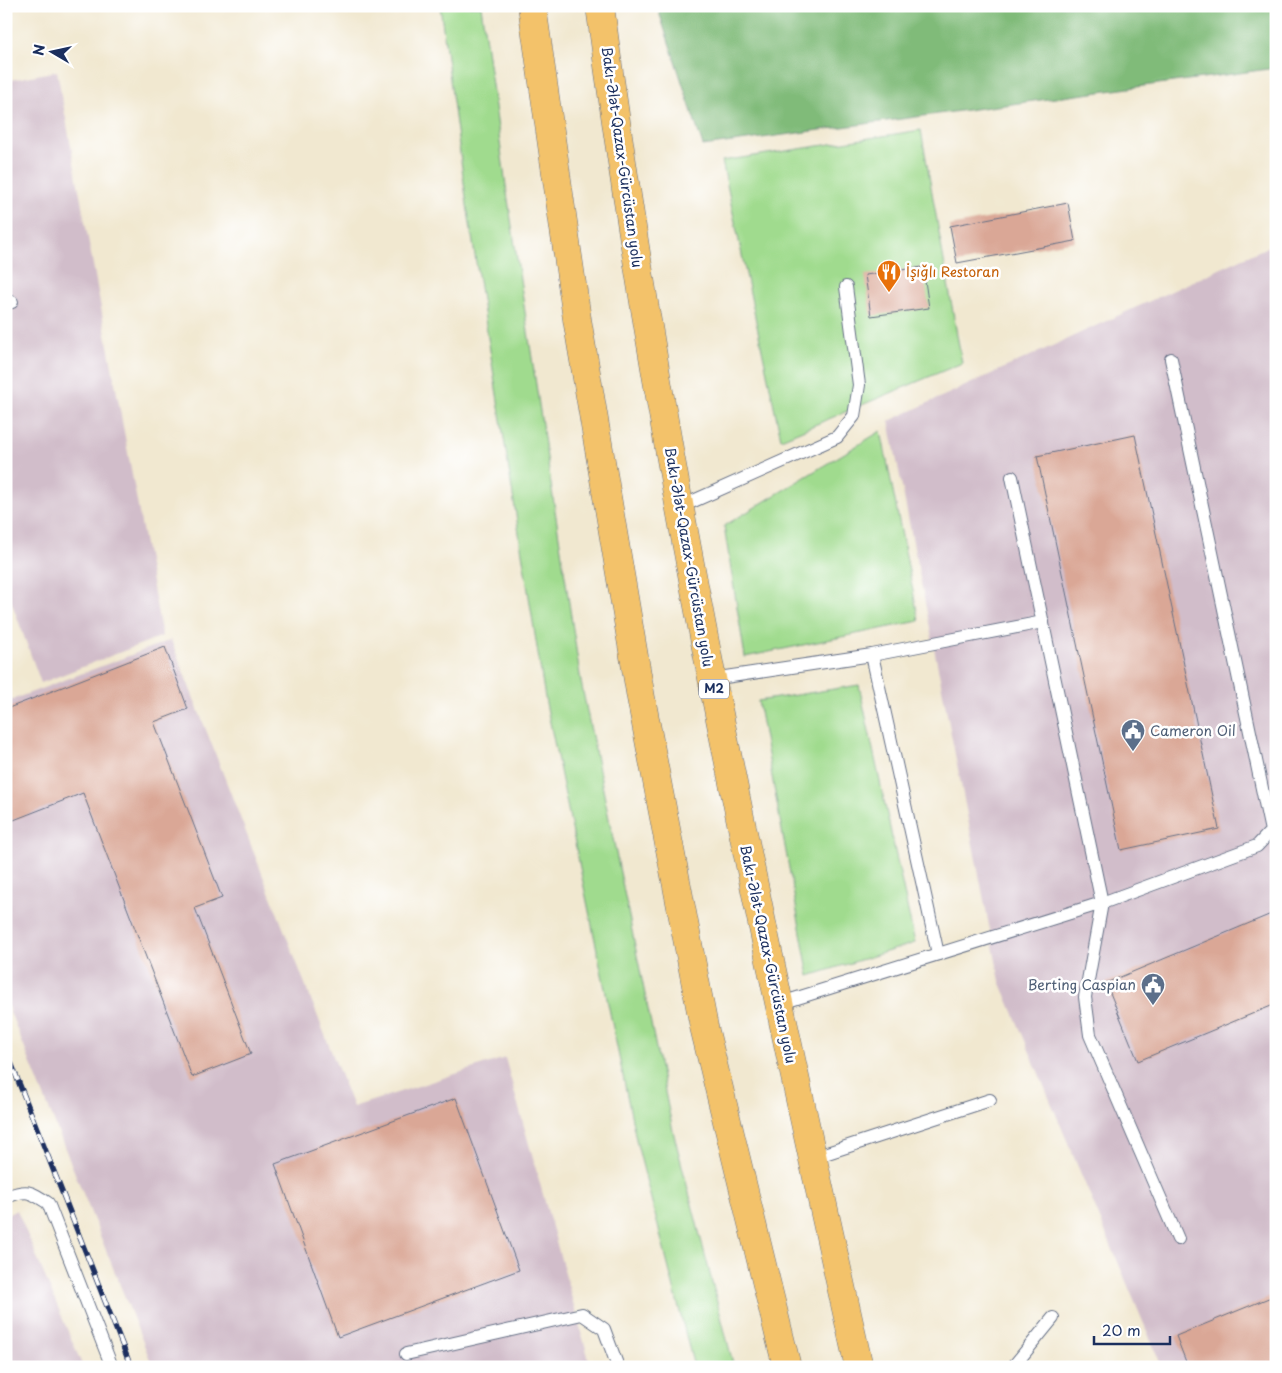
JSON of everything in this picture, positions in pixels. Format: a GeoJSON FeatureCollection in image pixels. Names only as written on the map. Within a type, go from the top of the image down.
{"type":"FeatureCollection","features":[{"type":"Feature","properties":{"kind":"highway"},"geometry":{"type":"LineString","coordinates":[[532,6],[577,319],[641,698],[704,1027],[787,1367]]}},
{"type":"Feature","properties":{"kind":"highway","name":"Bakı-Ələt-Qazax-Gürcüstan yolu"},"geometry":{"type":"LineString","coordinates":[[600,6],[644,307],[712,678],[778,1004],[859,1367]]}},
{"type":"Feature","properties":{"kind":"lane"},"geometry":{"type":"LineString","coordinates":[[680,507],[837,436],[854,416],[859,385],[846,288]]}},
{"type":"Feature","properties":{"kind":"lane"},"geometry":{"type":"LineString","coordinates":[[778,1004],[1102,903],[1257,846],[1271,830],[1171,359]]}},
{"type":"Feature","properties":{"kind":"lane"},"geometry":{"type":"LineString","coordinates":[[1012,477],[1102,903],[1085,996],[1090,1035],[1178,1239]]}},
{"type":"Feature","properties":{"kind":"lane"},"geometry":{"type":"LineString","coordinates":[[712,678],[872,655],[1043,622]]}},
{"type":"Feature","properties":{"kind":"lane"},"geometry":{"type":"LineString","coordinates":[[872,655],[938,954]]}},
{"type":"Feature","properties":{"kind":"lane"},"geometry":{"type":"LineString","coordinates":[[812,1158],[990,1100]]}},
{"type":"Feature","properties":{"kind":"lane"},"geometry":{"type":"LineString","coordinates":[[6,1197],[21,1191],[32,1193],[48,1203],[112,1367]]}},
{"type":"Feature","properties":{"kind":"lane"},"geometry":{"type":"LineString","coordinates":[[406,1354],[582,1314],[604,1329],[618,1367]]}},
{"type":"Feature","properties":{"kind":"lane"},"geometry":{"type":"LineString","coordinates":[[1013,1367],[1053,1318]]}},
{"type":"Feature","properties":{"kind":"shaded area"},"geometry":{"type":"Polygon","coordinates":[[[57,71],[162,636],[41,683],[6,587],[6,81],[57,71]]]}},
{"type":"Feature","properties":{"kind":"shaded area"},"geometry":{"type":"Polygon","coordinates":[[[1276,243],[1276,1367],[1162,1367],[1000,981],[889,421],[1276,243]]]}},
{"type":"Feature","properties":{"kind":"shaded area"},"geometry":{"type":"Polygon","coordinates":[[[171,640],[353,1107],[505,1058],[591,1367],[153,1367],[6,1002],[6,702],[171,640]]]}},
{"type":"Feature","properties":{"kind":"shaded area"},"geometry":{"type":"Polygon","coordinates":[[[17,1210],[83,1367],[6,1367],[6,1215],[17,1210]]]}},
{"type":"Feature","properties":{"kind":"green space"},"geometry":{"type":"Polygon","coordinates":[[[440,6],[481,6],[507,193],[581,682],[673,1131],[734,1367],[694,1367],[637,1144],[545,698],[467,205],[440,6]]]}},
{"type":"Feature","properties":{"kind":"green space"},"geometry":{"type":"Polygon","coordinates":[[[657,6],[1276,6],[1276,68],[703,146],[657,6]]]}},
{"type":"Feature","properties":{"kind":"green space"},"geometry":{"type":"Polygon","coordinates":[[[921,130],[962,363],[781,439],[722,161],[921,130]]]}},
{"type":"Feature","properties":{"kind":"green space"},"geometry":{"type":"Polygon","coordinates":[[[881,431],[919,621],[745,657],[724,526],[881,431]]]}},
{"type":"Feature","properties":{"kind":"green space"},"geometry":{"type":"Polygon","coordinates":[[[859,685],[915,943],[809,976],[758,701],[859,685]]]}},
{"type":"Feature","properties":{"kind":"building"},"geometry":{"type":"Polygon","coordinates":[[[1068,203],[1075,241],[957,263],[950,226],[1068,203]]]}},
{"type":"Feature","properties":{"kind":"building"},"geometry":{"type":"Polygon","coordinates":[[[923,267],[929,308],[871,316],[865,275],[923,267]]]}},
{"type":"Feature","properties":{"kind":"building"},"geometry":{"type":"Polygon","coordinates":[[[1135,435],[1219,829],[1121,850],[1037,456],[1135,435]]]}},
{"type":"Feature","properties":{"kind":"building"},"geometry":{"type":"Polygon","coordinates":[[[165,647],[188,709],[154,722],[222,898],[195,908],[251,1054],[192,1077],[83,793],[6,823],[6,709],[165,647]]]}},
{"type":"Feature","properties":{"kind":"building"},"geometry":{"type":"Polygon","coordinates":[[[1276,912],[1276,1004],[1138,1061],[1106,983],[1276,912]]]}},
{"type":"Feature","properties":{"kind":"building"},"geometry":{"type":"Polygon","coordinates":[[[456,1098],[519,1270],[338,1337],[275,1164],[456,1098]]]}},
{"type":"Feature","properties":{"kind":"building"},"geometry":{"type":"Polygon","coordinates":[[[1276,1295],[1276,1362],[1263,1367],[1188,1367],[1176,1336],[1276,1295]]]}},
{"type":"Feature","properties":{"kind":"railway"},"geometry":{"type":"LineString","coordinates":[[6,1050],[131,1367]]}},
{"type":"Feature","properties":{"kind":"place","name":"İşığlı Restoran"},"geometry":{"type":"Point","coordinates":[889,293]}},
{"type":"Feature","properties":{"kind":"place","name":"Cameron Oil"},"geometry":{"type":"Point","coordinates":[1133,752]}},
{"type":"Feature","properties":{"kind":"place","name":"Berting Caspian"},"geometry":{"type":"Point","coordinates":[1153,1006]}}]}
